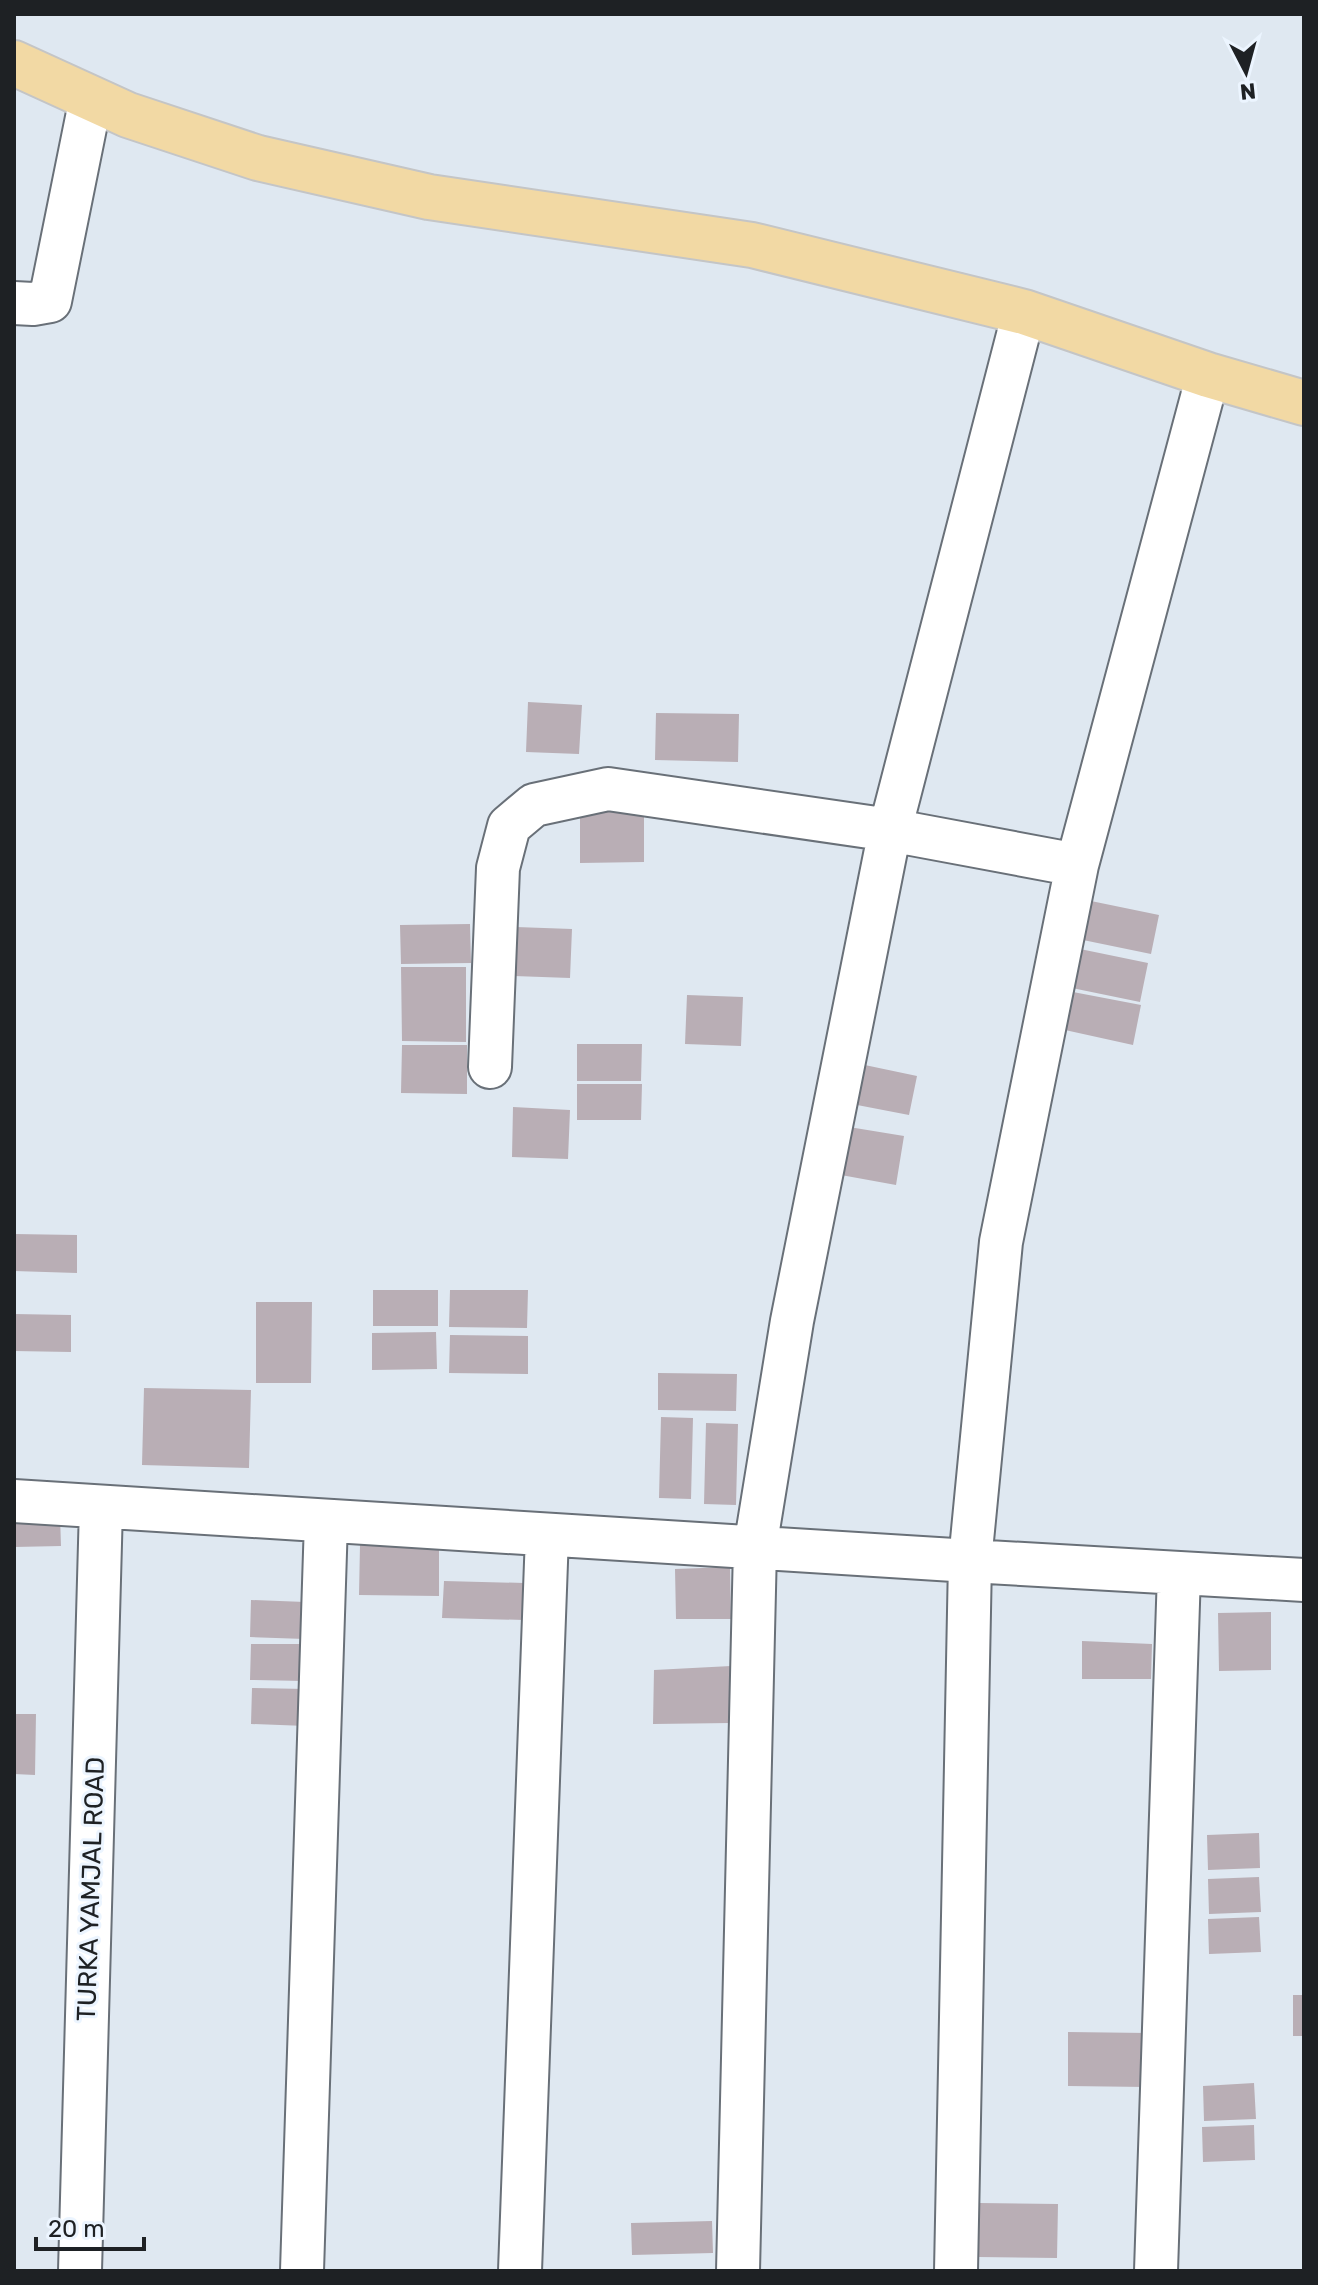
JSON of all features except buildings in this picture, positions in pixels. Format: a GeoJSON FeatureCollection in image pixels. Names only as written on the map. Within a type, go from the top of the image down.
{"type":"FeatureCollection","features":[{"type":"Feature","properties":{"kind":"main road"},"geometry":{"type":"LineString","coordinates":[[14,63],[128,115],[258,158],[429,197],[752,245],[1024,312],[1208,375],[1304,403]]}},
{"type":"Feature","properties":{"kind":"street"},"geometry":{"type":"LineString","coordinates":[[14,303],[50,301],[91,98]]}},
{"type":"Feature","properties":{"kind":"street"},"geometry":{"type":"LineString","coordinates":[[738,2271],[755,1548],[792,1321],[890,830],[1024,312]]}},
{"type":"Feature","properties":{"kind":"street"},"geometry":{"type":"LineString","coordinates":[[956,2271],[970,1561],[1001,1242],[1077,865],[1208,375]]}},
{"type":"Feature","properties":{"kind":"street"},"geometry":{"type":"LineString","coordinates":[[490,1067],[498,868],[509,826],[534,805],[608,789],[890,830],[1077,865]]}},
{"type":"Feature","properties":{"kind":"street"},"geometry":{"type":"LineString","coordinates":[[14,1501],[1304,1580]]}},
{"type":"Feature","properties":{"kind":"street","name":"TURKA YAMJAL ROAD"},"geometry":{"type":"LineString","coordinates":[[80,2271],[101,1507]]}},
{"type":"Feature","properties":{"kind":"street"},"geometry":{"type":"LineString","coordinates":[[302,2271],[326,1521]]}},
{"type":"Feature","properties":{"kind":"street"},"geometry":{"type":"LineString","coordinates":[[520,2271],[547,1535]]}},
{"type":"Feature","properties":{"kind":"street"},"geometry":{"type":"LineString","coordinates":[[1156,2271],[1179,1573]]}}]}
